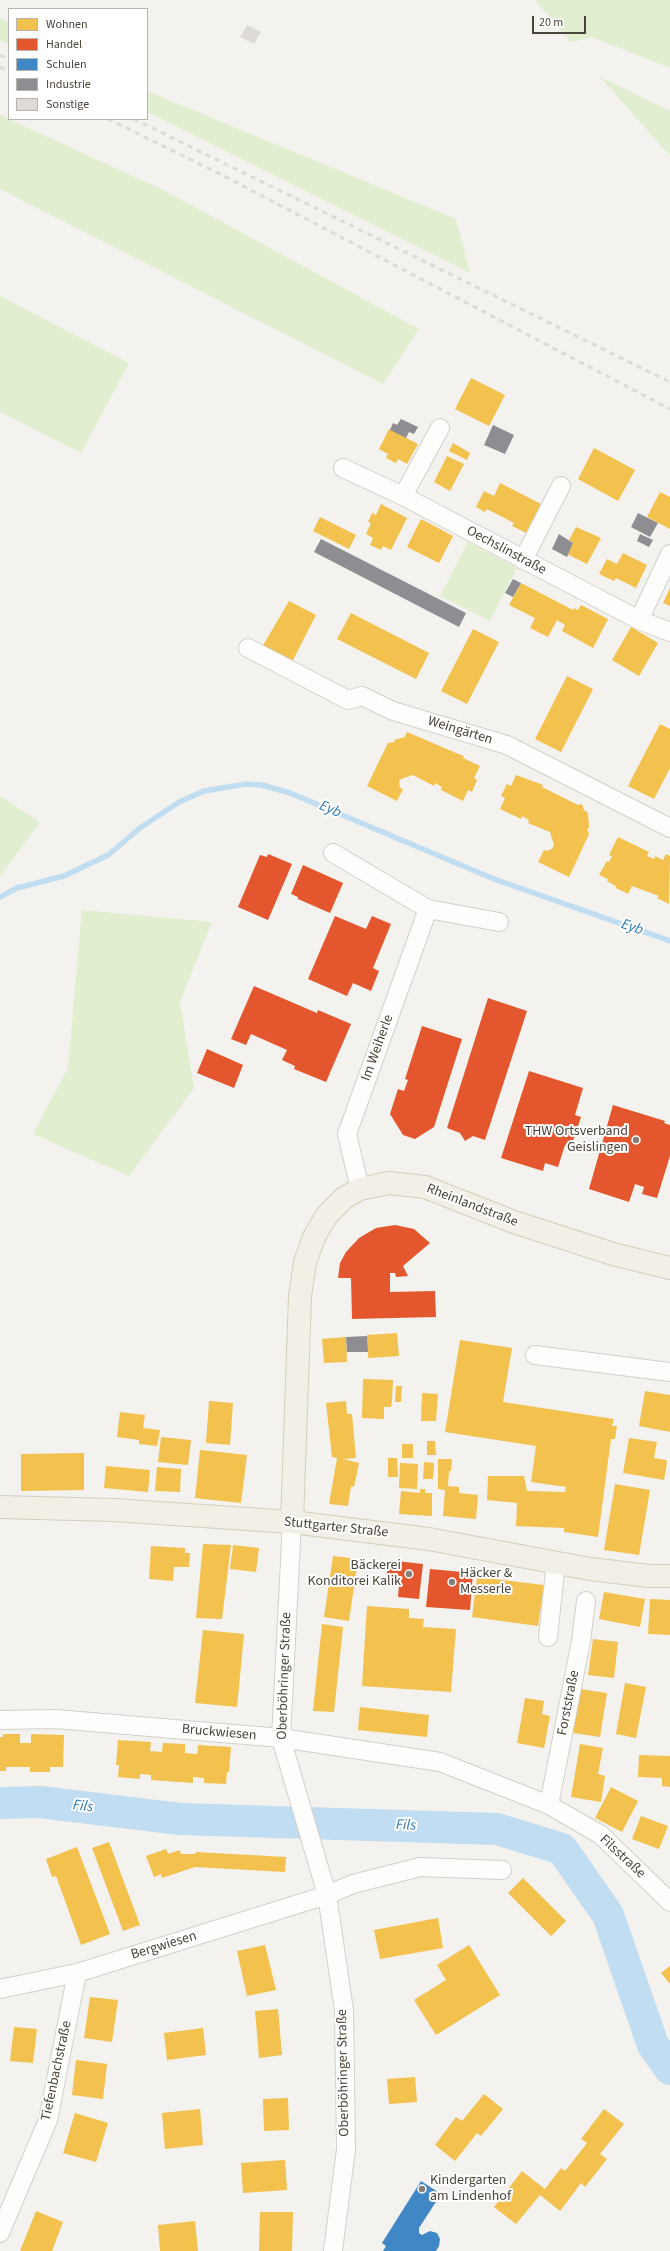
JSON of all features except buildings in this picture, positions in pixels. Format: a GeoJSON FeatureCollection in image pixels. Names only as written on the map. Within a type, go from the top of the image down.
{"type":"FeatureCollection","features":[{"type":"Feature","properties":{"kind":"main road","name":"Rheinlandstraße"},"geometry":{"type":"LineString","coordinates":[[292,1522],[297,1336],[300,1296],[305,1262],[314,1238],[326,1214],[344,1198],[360,1189],[389,1183],[425,1187],[514,1222],[613,1254],[670,1268]]}},
{"type":"Feature","properties":{"kind":"main road","name":"Stuttgarter Straße"},"geometry":{"type":"LineString","coordinates":[[0,1507],[114,1510],[292,1522],[429,1539],[627,1573],[670,1576]]}},
{"type":"Feature","properties":{"kind":"street"},"geometry":{"type":"LineString","coordinates":[[403,496],[440,428]]}},
{"type":"Feature","properties":{"kind":"street","name":"Oechslinstraße"},"geometry":{"type":"LineString","coordinates":[[343,468],[403,496],[639,620],[670,632]]}},
{"type":"Feature","properties":{"kind":"street"},"geometry":{"type":"LineString","coordinates":[[524,560],[561,486]]}},
{"type":"Feature","properties":{"kind":"street"},"geometry":{"type":"LineString","coordinates":[[639,620],[670,554]]}},
{"type":"Feature","properties":{"kind":"street","name":"Weingärten"},"geometry":{"type":"LineString","coordinates":[[248,648],[348,700],[362,696],[393,711],[507,745],[670,828]]}},
{"type":"Feature","properties":{"kind":"street"},"geometry":{"type":"LineString","coordinates":[[333,853],[428,909],[499,922]]}},
{"type":"Feature","properties":{"kind":"street","name":"Im Weiherle"},"geometry":{"type":"LineString","coordinates":[[360,1189],[347,1134],[428,909]]}},
{"type":"Feature","properties":{"kind":"street"},"geometry":{"type":"LineString","coordinates":[[535,1355],[670,1372]]}},
{"type":"Feature","properties":{"kind":"street","name":"Oberböhringer Straße"},"geometry":{"type":"LineString","coordinates":[[292,1522],[280,1738],[327,1895],[344,2010],[346,2149],[333,2251]]}},
{"type":"Feature","properties":{"kind":"street"},"geometry":{"type":"LineString","coordinates":[[548,1637],[556,1562]]}},
{"type":"Feature","properties":{"kind":"street","name":"Forststraße"},"geometry":{"type":"LineString","coordinates":[[549,1805],[581,1641],[586,1601]]}},
{"type":"Feature","properties":{"kind":"street","name":"Bruckwiesen"},"geometry":{"type":"LineString","coordinates":[[0,1720],[55,1719],[280,1738],[440,1762],[549,1805]]}},
{"type":"Feature","properties":{"kind":"street","name":"Filsstraße"},"geometry":{"type":"LineString","coordinates":[[549,1805],[601,1836],[670,1902]]}},
{"type":"Feature","properties":{"kind":"street"},"geometry":{"type":"LineString","coordinates":[[327,1895],[353,1884],[420,1867],[502,1870]]}},
{"type":"Feature","properties":{"kind":"street","name":"Bergwiesen"},"geometry":{"type":"LineString","coordinates":[[0,1989],[77,1973],[327,1895]]}},
{"type":"Feature","properties":{"kind":"street","name":"Tiefenbachstraße"},"geometry":{"type":"LineString","coordinates":[[0,2233],[48,2120],[77,1973]]}},
{"type":"Feature","properties":{"kind":"green space"},"geometry":{"type":"Polygon","coordinates":[[[535,0],[670,0],[670,68],[592,37],[571,42],[535,0]]]}},
{"type":"Feature","properties":{"kind":"green space"},"geometry":{"type":"Polygon","coordinates":[[[0,18],[8,22],[8,45],[0,41],[0,18]]]}},
{"type":"Feature","properties":{"kind":"green space"},"geometry":{"type":"Polygon","coordinates":[[[600,77],[670,111],[670,156],[600,77]]]}},
{"type":"Feature","properties":{"kind":"green space"},"geometry":{"type":"Polygon","coordinates":[[[148,91],[456,219],[470,273],[148,112],[148,91]]]}},
{"type":"Feature","properties":{"kind":"green space"},"geometry":{"type":"Polygon","coordinates":[[[0,115],[165,191],[419,329],[383,384],[0,189],[0,115]]]}},
{"type":"Feature","properties":{"kind":"green space"},"geometry":{"type":"Polygon","coordinates":[[[0,296],[129,363],[81,453],[0,412],[0,296]]]}},
{"type":"Feature","properties":{"kind":"green space"},"geometry":{"type":"Polygon","coordinates":[[[468,542],[517,568],[490,621],[440,596],[468,542]]]}},
{"type":"Feature","properties":{"kind":"green space"},"geometry":{"type":"Polygon","coordinates":[[[0,796],[40,822],[0,876],[0,796]]]}},
{"type":"Feature","properties":{"kind":"green space"},"geometry":{"type":"Polygon","coordinates":[[[82,910],[212,922],[180,1002],[194,1088],[129,1176],[33,1134],[68,1068],[82,910]]]}},
{"type":"Feature","properties":{"kind":"waterway","name":"Eyb"},"geometry":{"type":"LineString","coordinates":[[0,897],[17,888],[64,876],[108,855],[140,828],[179,802],[204,791],[246,784],[262,785],[290,793],[494,879],[670,941]]}},
{"type":"Feature","properties":{"kind":"waterway","name":"Fils"},"geometry":{"type":"LineString","coordinates":[[0,1803],[40,1802],[180,1819],[497,1829],[562,1849],[608,1915],[653,2045],[670,2069]]}},
{"type":"Feature","properties":{"kind":"railway"},"geometry":{"type":"LineString","coordinates":[[0,55],[8,59]]}},
{"type":"Feature","properties":{"kind":"railway"},"geometry":{"type":"LineString","coordinates":[[0,67],[8,71]]}},
{"type":"Feature","properties":{"kind":"railway"},"geometry":{"type":"LineString","coordinates":[[110,120],[222,175],[670,409]]}},
{"type":"Feature","properties":{"kind":"railway"},"geometry":{"type":"LineString","coordinates":[[136,120],[670,382]]}},
{"type":"Feature","properties":{"kind":"place","name":"THW Ortsverband Geislingen"},"geometry":{"type":"Point","coordinates":[636,1140]}},
{"type":"Feature","properties":{"kind":"place","name":"Bäckerei Konditorei Kalik"},"geometry":{"type":"Point","coordinates":[409,1574]}},
{"type":"Feature","properties":{"kind":"place","name":"Häcker & Messerle"},"geometry":{"type":"Point","coordinates":[452,1582]}},
{"type":"Feature","properties":{"kind":"place","name":"Kindergarten am Lindenhof"},"geometry":{"type":"Point","coordinates":[422,2189]}}]}
